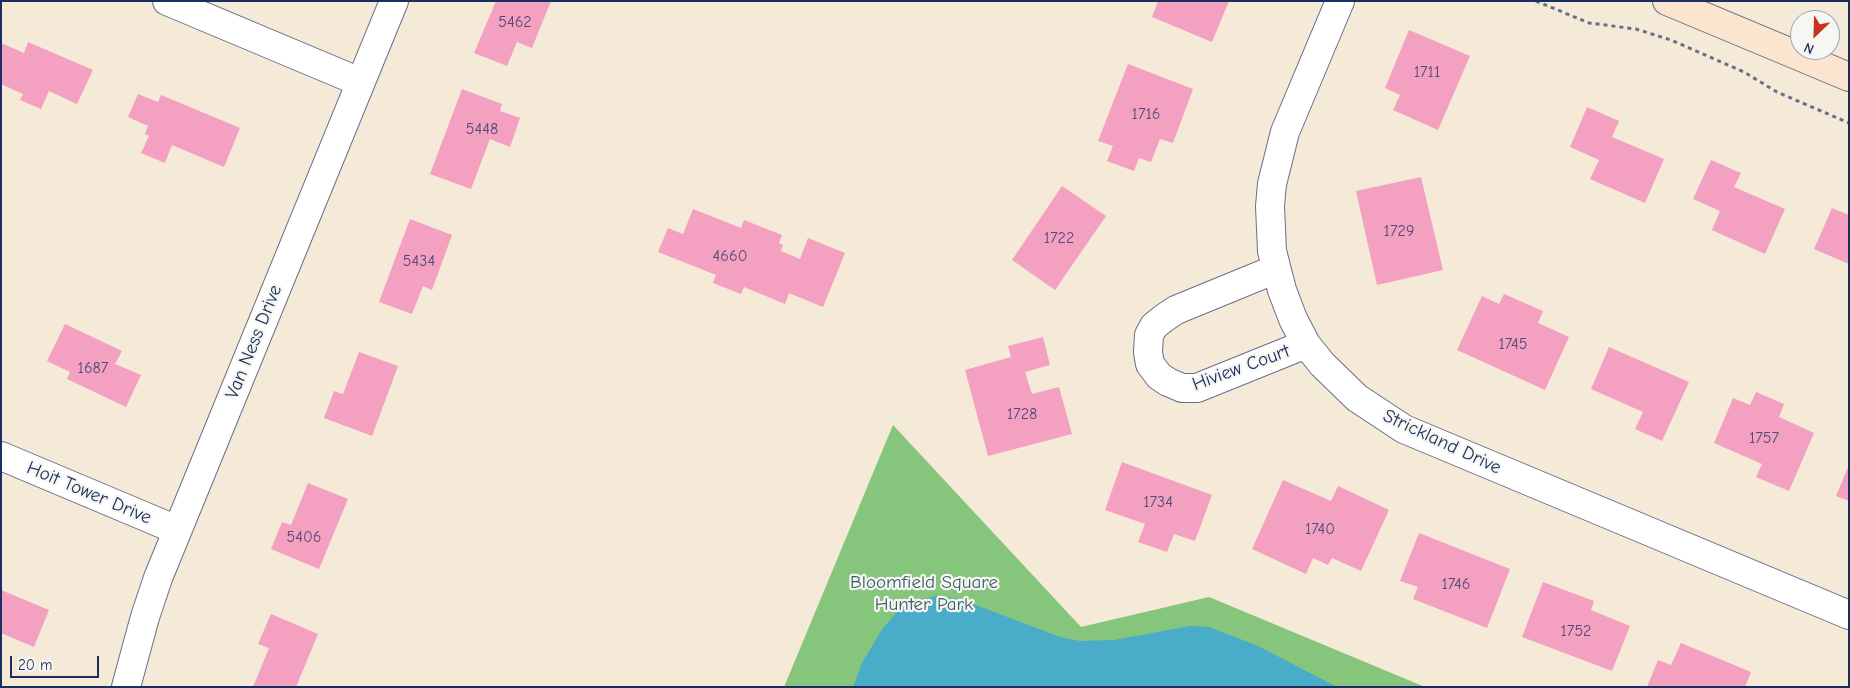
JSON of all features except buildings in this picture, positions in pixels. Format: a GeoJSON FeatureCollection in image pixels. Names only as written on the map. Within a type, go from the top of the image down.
{"type":"FeatureCollection","features":[{"type":"Feature","properties":{"kind":"street"},"geometry":{"type":"LineString","coordinates":[[167,1],[360,82]]}},
{"type":"Feature","properties":{"kind":"street","name":"Van Ness Drive"},"geometry":{"type":"LineString","coordinates":[[126,687],[145,617],[177,530],[394,1]]}},
{"type":"Feature","properties":{"kind":"street","name":"Strickland Drive"},"geometry":{"type":"LineString","coordinates":[[1340,1],[1293,110],[1272,184],[1270,206],[1272,250],[1276,270],[1293,319],[1306,344],[1338,381],[1357,398],[1404,429],[1849,615]]}},
{"type":"Feature","properties":{"kind":"street"},"geometry":{"type":"LineString","coordinates":[[1667,1],[1849,77]]}},
{"type":"Feature","properties":{"kind":"street","name":"Hiview Court"},"geometry":{"type":"LineString","coordinates":[[1276,270],[1176,310],[1164,318],[1154,326],[1149,335],[1148,352],[1150,364],[1159,376],[1168,382],[1182,388],[1197,388],[1306,344]]}},
{"type":"Feature","properties":{"kind":"street","name":"Hoit Tower Drive"},"geometry":{"type":"LineString","coordinates":[[1,456],[177,530]]}},
{"type":"Feature","properties":{"kind":"path"},"geometry":{"type":"LineString","coordinates":[[1536,1],[1589,23],[1636,29],[1671,40],[1744,72],[1777,92],[1849,123]]}},
{"type":"Feature","properties":{"kind":"green space","name":"Bloomfield Square Hunter Park"},"geometry":{"type":"Polygon","coordinates":[[[893,425],[1081,627],[1209,597],[1425,687],[784,687],[893,425]]]}},
{"type":"Feature","properties":{"kind":"water"},"geometry":{"type":"Polygon","coordinates":[[[936,596],[960,599],[1060,637],[1080,641],[1114,640],[1190,626],[1209,627],[1258,646],[1337,687],[853,687],[862,663],[883,628],[899,610],[908,603],[936,596]]]}}]}
